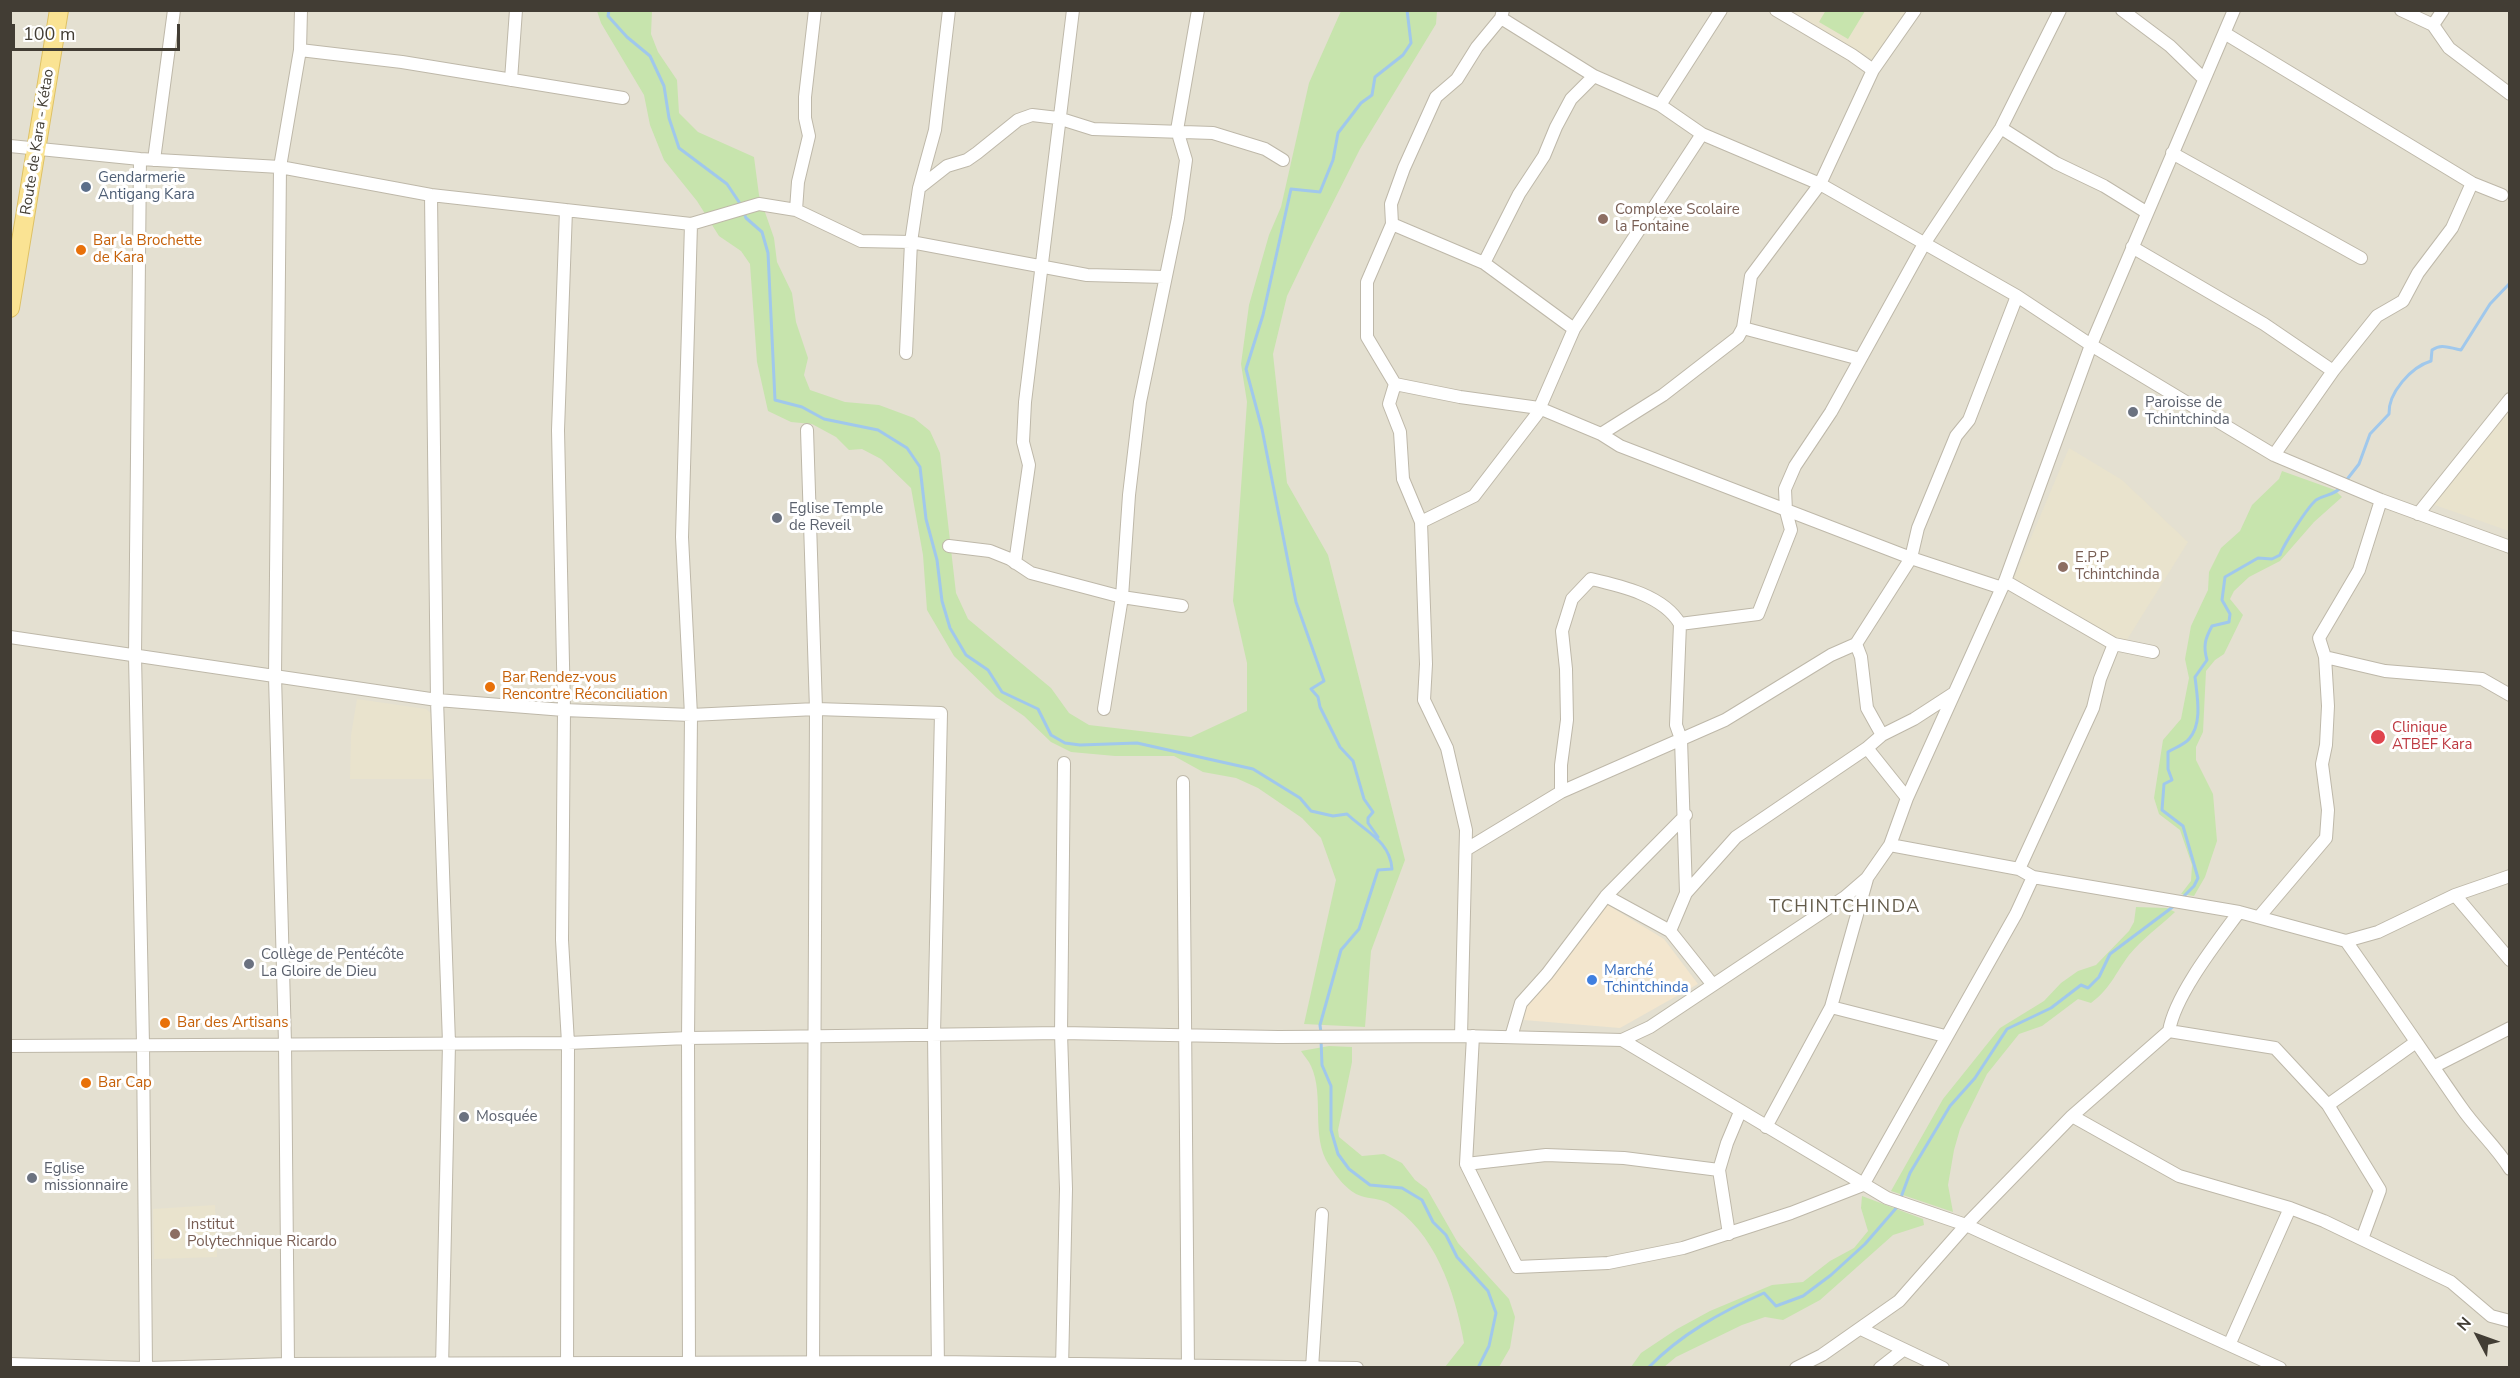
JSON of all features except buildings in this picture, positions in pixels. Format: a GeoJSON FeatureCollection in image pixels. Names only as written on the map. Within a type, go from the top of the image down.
{"type":"FeatureCollection","features":[{"type":"Feature","properties":{"kind":"main road","name":"Route de Kara - Kétao"},"geometry":{"type":"LineString","coordinates":[[10,308],[38,149],[58,10]]}},
{"type":"Feature","properties":{"kind":"street"},"geometry":{"type":"LineString","coordinates":[[153,160],[174,10]]}},
{"type":"Feature","properties":{"kind":"street"},"geometry":{"type":"LineString","coordinates":[[288,1364],[285,1043],[275,676],[280,167],[300,51],[301,10]]}},
{"type":"Feature","properties":{"kind":"street"},"geometry":{"type":"LineString","coordinates":[[511,80],[516,10]]}},
{"type":"Feature","properties":{"kind":"street"},"geometry":{"type":"LineString","coordinates":[[796,210],[798,182],[809,136],[805,118],[805,97],[815,10]]}},
{"type":"Feature","properties":{"kind":"street"},"geometry":{"type":"LineString","coordinates":[[906,353],[911,242],[918,188],[935,130],[950,10]]}},
{"type":"Feature","properties":{"kind":"street"},"geometry":{"type":"LineString","coordinates":[[1015,562],[1029,465],[1023,442],[1025,402],[1073,10]]}},
{"type":"Feature","properties":{"kind":"street"},"geometry":{"type":"LineString","coordinates":[[1104,709],[1122,597],[1129,495],[1140,402],[1178,218],[1186,160],[1177,130],[1198,10]]}},
{"type":"Feature","properties":{"kind":"street"},"geometry":{"type":"LineString","coordinates":[[1660,105],[1721,10]]}},
{"type":"Feature","properties":{"kind":"street"},"geometry":{"type":"LineString","coordinates":[[1776,10],[1873,70]]}},
{"type":"Feature","properties":{"kind":"street"},"geometry":{"type":"LineString","coordinates":[[1601,434],[1663,395],[1738,338],[1743,328],[1751,276],[1820,184],[1873,70],[1915,10]]}},
{"type":"Feature","properties":{"kind":"street"},"geometry":{"type":"LineString","coordinates":[[1680,624],[1758,614],[1791,530],[1785,511],[1785,489],[1795,466],[1830,412],[1924,244],[2001,128],[2060,10]]}},
{"type":"Feature","properties":{"kind":"street"},"geometry":{"type":"LineString","coordinates":[[2122,10],[2170,46],[2204,79]]}},
{"type":"Feature","properties":{"kind":"street"},"geometry":{"type":"LineString","coordinates":[[10,1046],[568,1043],[688,1038],[1061,1033],[1186,1037],[1467,1036],[1622,1040],[1650,1028],[1845,897],[1867,878],[1890,845],[1907,798],[2003,585],[2091,345],[2146,212],[2226,34],[2234,10]]}},
{"type":"Feature","properties":{"kind":"street"},"geometry":{"type":"LineString","coordinates":[[2401,10],[2433,25],[2449,48],[2510,94]]}},
{"type":"Feature","properties":{"kind":"street"},"geometry":{"type":"LineString","coordinates":[[2433,25],[2443,10]]}},
{"type":"Feature","properties":{"kind":"street"},"geometry":{"type":"LineString","coordinates":[[2033,877],[2016,914],[1863,1185],[1729,1234],[1683,1248],[1608,1263],[1517,1267],[1466,1164],[1466,830],[1447,748],[1424,700],[1426,664],[1421,522],[1403,479],[1400,432],[1389,404],[1395,384],[1367,337],[1367,282],[1392,224],[1391,204],[1436,97],[1457,79],[1502,14],[1594,76],[1660,105],[1702,134],[1820,184],[2017,296],[2091,345],[2274,455],[2380,500],[2510,547]]}},
{"type":"Feature","properties":{"kind":"street"},"geometry":{"type":"LineString","coordinates":[[2226,34],[2472,183],[2502,195]]}},
{"type":"Feature","properties":{"kind":"street"},"geometry":{"type":"LineString","coordinates":[[300,51],[402,62],[623,98]]}},
{"type":"Feature","properties":{"kind":"street"},"geometry":{"type":"LineString","coordinates":[[1484,263],[1519,194],[1544,156],[1571,99],[1594,76]]}},
{"type":"Feature","properties":{"kind":"street"},"geometry":{"type":"LineString","coordinates":[[918,188],[947,166],[967,160],[1018,120],[1032,115],[1058,118],[1093,129],[1163,133],[1177,130],[1214,132],[1265,149],[1283,160]]}},
{"type":"Feature","properties":{"kind":"street"},"geometry":{"type":"LineString","coordinates":[[2001,128],[2056,163],[2104,186],[2146,212]]}},
{"type":"Feature","properties":{"kind":"street"},"geometry":{"type":"LineString","coordinates":[[1421,522],[1474,496],[1537,414],[1574,329],[1702,134]]}},
{"type":"Feature","properties":{"kind":"street"},"geometry":{"type":"LineString","coordinates":[[10,146],[140,159],[280,167],[430,195],[691,224],[735,213],[759,204],[796,210],[861,241],[911,242],[1087,275],[1165,277]]}},
{"type":"Feature","properties":{"kind":"street"},"geometry":{"type":"LineString","coordinates":[[2172,153],[2361,258]]}},
{"type":"Feature","properties":{"kind":"street"},"geometry":{"type":"LineString","coordinates":[[140,159],[135,655],[143,1044],[146,1368]]}},
{"type":"Feature","properties":{"kind":"street"},"geometry":{"type":"LineString","coordinates":[[2274,455],[2333,371],[2377,316],[2403,301],[2418,273],[2452,228],[2472,183]]}},
{"type":"Feature","properties":{"kind":"street"},"geometry":{"type":"LineString","coordinates":[[430,195],[437,700],[449,1043],[442,1366]]}},
{"type":"Feature","properties":{"kind":"street"},"geometry":{"type":"LineString","coordinates":[[566,210],[558,430],[564,710],[562,940],[568,1043],[567,1366]]}},
{"type":"Feature","properties":{"kind":"street"},"geometry":{"type":"LineString","coordinates":[[689,1366],[688,1038],[692,715],[682,537],[691,224]]}},
{"type":"Feature","properties":{"kind":"street"},"geometry":{"type":"LineString","coordinates":[[1392,224],[1484,263],[1574,329]]}},
{"type":"Feature","properties":{"kind":"street"},"geometry":{"type":"LineString","coordinates":[[2132,247],[2264,324],[2333,371]]}},
{"type":"Feature","properties":{"kind":"street"},"geometry":{"type":"LineString","coordinates":[[1467,849],[1562,792],[1725,720],[1824,659],[1856,644],[1911,558],[1918,528],[1956,436],[1968,420],[2017,296]]}},
{"type":"Feature","properties":{"kind":"street"},"geometry":{"type":"LineString","coordinates":[[1743,328],[1860,359]]}},
{"type":"Feature","properties":{"kind":"street"},"geometry":{"type":"LineString","coordinates":[[1395,384],[1460,397],[1539,408],[1601,434],[1620,446],[1785,511],[1911,558],[2003,585],[2091,629],[2114,644],[2153,652]]}},
{"type":"Feature","properties":{"kind":"street"},"geometry":{"type":"LineString","coordinates":[[2418,514],[2510,399]]}},
{"type":"Feature","properties":{"kind":"street"},"geometry":{"type":"LineString","coordinates":[[807,430],[816,709],[813,1365]]}},
{"type":"Feature","properties":{"kind":"street"},"geometry":{"type":"LineString","coordinates":[[2259,917],[2326,838],[2328,810],[2322,764],[2328,706],[2325,657],[2319,638],[2359,570],[2380,500]]}},
{"type":"Feature","properties":{"kind":"street"},"geometry":{"type":"LineString","coordinates":[[949,546],[990,551],[1015,562],[1031,573],[1122,597],[1182,606]]}},
{"type":"Feature","properties":{"kind":"street"},"geometry":{"type":"LineString","coordinates":[[1562,792],[1561,765],[1567,720],[1566,669],[1562,631],[1572,599],[1591,579],[1625,586],[1674,613],[1680,624],[1676,724],[1681,739],[1681,777],[1686,815],[1686,893]]}},
{"type":"Feature","properties":{"kind":"street"},"geometry":{"type":"LineString","coordinates":[[10,637],[437,700],[564,710],[692,715],[816,709],[941,713],[934,1034],[938,1365]]}},
{"type":"Feature","properties":{"kind":"street"},"geometry":{"type":"LineString","coordinates":[[1856,644],[1861,657],[1867,708],[1882,735]]}},
{"type":"Feature","properties":{"kind":"street"},"geometry":{"type":"LineString","coordinates":[[2019,869],[2093,708],[2100,679],[2114,644]]}},
{"type":"Feature","properties":{"kind":"street"},"geometry":{"type":"LineString","coordinates":[[2325,657],[2385,670],[2482,679],[2510,695]]}},
{"type":"Feature","properties":{"kind":"street"},"geometry":{"type":"LineString","coordinates":[[1671,932],[1686,893],[1736,837],[1867,748],[1882,735],[1914,719],[1954,693]]}},
{"type":"Feature","properties":{"kind":"street"},"geometry":{"type":"LineString","coordinates":[[1867,748],[1907,798]]}},
{"type":"Feature","properties":{"kind":"street"},"geometry":{"type":"LineString","coordinates":[[1062,1365],[1066,1189],[1061,1033],[1064,763]]}},
{"type":"Feature","properties":{"kind":"street"},"geometry":{"type":"LineString","coordinates":[[1183,782],[1188,1366]]}},
{"type":"Feature","properties":{"kind":"street"},"geometry":{"type":"LineString","coordinates":[[1512,1037],[1521,1003],[1547,974],[1606,896],[1686,815]]}},
{"type":"Feature","properties":{"kind":"street"},"geometry":{"type":"LineString","coordinates":[[1890,845],[2019,869],[2033,877],[2239,912],[2346,941],[2378,932],[2455,894],[2510,876]]}},
{"type":"Feature","properties":{"kind":"street"},"geometry":{"type":"LineString","coordinates":[[1766,1127],[1832,1007],[1867,878]]}},
{"type":"Feature","properties":{"kind":"street"},"geometry":{"type":"LineString","coordinates":[[2455,894],[2510,960]]}},
{"type":"Feature","properties":{"kind":"street"},"geometry":{"type":"LineString","coordinates":[[1606,896],[1671,932],[1713,985]]}},
{"type":"Feature","properties":{"kind":"street"},"geometry":{"type":"LineString","coordinates":[[1796,1368],[1822,1355],[1899,1300],[1966,1225],[2072,1116],[2169,1031],[2171,1018],[2206,958],[2239,912]]}},
{"type":"Feature","properties":{"kind":"street"},"geometry":{"type":"LineString","coordinates":[[2346,941],[2463,1109],[2497,1148],[2510,1169]]}},
{"type":"Feature","properties":{"kind":"street"},"geometry":{"type":"LineString","coordinates":[[1832,1007],[1946,1036]]}},
{"type":"Feature","properties":{"kind":"street"},"geometry":{"type":"LineString","coordinates":[[2435,1066],[2510,1028]]}},
{"type":"Feature","properties":{"kind":"street"},"geometry":{"type":"LineString","coordinates":[[2169,1031],[2275,1048],[2328,1105],[2380,1190],[2362,1239]]}},
{"type":"Feature","properties":{"kind":"street"},"geometry":{"type":"LineString","coordinates":[[1622,1040],[1887,1198],[1966,1225],[2230,1343],[2272,1366]]}},
{"type":"Feature","properties":{"kind":"street"},"geometry":{"type":"LineString","coordinates":[[2328,1105],[2416,1042]]}},
{"type":"Feature","properties":{"kind":"street"},"geometry":{"type":"LineString","coordinates":[[1729,1234],[1719,1170],[1740,1112]]}},
{"type":"Feature","properties":{"kind":"street"},"geometry":{"type":"LineString","coordinates":[[2072,1116],[2179,1176],[2290,1208],[2362,1239],[2451,1282],[2491,1316],[2510,1321]]}},
{"type":"Feature","properties":{"kind":"street"},"geometry":{"type":"LineString","coordinates":[[1466,1164],[1546,1155],[1624,1158],[1719,1170]]}},
{"type":"Feature","properties":{"kind":"street"},"geometry":{"type":"LineString","coordinates":[[2230,1343],[2290,1208]]}},
{"type":"Feature","properties":{"kind":"street"},"geometry":{"type":"LineString","coordinates":[[1312,1367],[1322,1214]]}},
{"type":"Feature","properties":{"kind":"street"},"geometry":{"type":"LineString","coordinates":[[1861,1329],[1943,1368]]}},
{"type":"Feature","properties":{"kind":"street"},"geometry":{"type":"LineString","coordinates":[[1880,1368],[1902,1350]]}},
{"type":"Feature","properties":{"kind":"street"},"geometry":{"type":"LineString","coordinates":[[10,1364],[146,1368],[288,1364],[442,1366],[1062,1365],[1357,1368]]}},
{"type":"Feature","properties":{"kind":"shaded area"},"geometry":{"type":"Polygon","coordinates":[[[11,11],[2509,11],[2509,1367],[11,1367],[11,11]]]}},
{"type":"Feature","properties":{"kind":"shaded area"},"geometry":{"type":"Polygon","coordinates":[[[1790,11],[1906,11],[1875,61],[1790,11]]]}},
{"type":"Feature","properties":{"kind":"shaded area"},"geometry":{"type":"Polygon","coordinates":[[[2509,408],[2509,531],[2432,504],[2509,408]]]}},
{"type":"Feature","properties":{"kind":"shaded area","name":"E.P.P Tchintchinda"},"geometry":{"type":"Polygon","coordinates":[[[2069,448],[2122,480],[2188,542],[2125,643],[2013,580],[2069,448]]]}},
{"type":"Feature","properties":{"kind":"shaded area"},"geometry":{"type":"Polygon","coordinates":[[[357,699],[426,709],[431,713],[433,779],[350,779],[351,735],[357,699]]]}},
{"type":"Feature","properties":{"kind":"shaded area","name":"Marché Tchintchinda"},"geometry":{"type":"Polygon","coordinates":[[[1606,904],[1664,939],[1698,984],[1620,1028],[1524,1020],[1526,1006],[1606,904]]]}},
{"type":"Feature","properties":{"kind":"shaded area","name":"Institut Polytechnique Ricardo"},"geometry":{"type":"Polygon","coordinates":[[[215,1205],[217,1257],[154,1259],[153,1209],[215,1205]]]}},
{"type":"Feature","properties":{"kind":"green space"},"geometry":{"type":"Polygon","coordinates":[[[1826,10],[1865,11],[1848,39],[1819,22],[1826,10]]]}},
{"type":"Feature","properties":{"kind":"green space"},"geometry":{"type":"Polygon","coordinates":[[[597,11],[652,11],[651,34],[658,52],[677,80],[679,113],[698,132],[754,157],[759,195],[774,238],[777,262],[792,293],[796,322],[808,358],[804,375],[810,390],[845,402],[879,405],[914,418],[930,431],[940,453],[956,593],[968,619],[1051,688],[1069,713],[1089,725],[1191,737],[1247,711],[1247,663],[1233,601],[1247,402],[1241,364],[1249,305],[1269,235],[1281,207],[1309,83],[1341,11],[1437,11],[1436,24],[1360,149],[1287,296],[1273,354],[1287,483],[1328,555],[1405,860],[1371,951],[1365,1027],[1304,1024],[1336,880],[1321,838],[1302,818],[1258,788],[1236,778],[1203,772],[1174,756],[1115,756],[1071,752],[1051,742],[1024,716],[996,697],[954,656],[927,610],[923,555],[911,488],[881,459],[862,449],[849,450],[836,437],[812,424],[791,422],[768,411],[757,362],[750,264],[741,251],[719,236],[697,201],[664,160],[650,125],[644,95],[601,23],[597,11]]]}},
{"type":"Feature","properties":{"kind":"green space"},"geometry":{"type":"Polygon","coordinates":[[[2282,471],[2335,490],[2342,497],[2314,522],[2280,561],[2249,577],[2234,591],[2230,599],[2243,615],[2224,654],[2215,660],[2206,671],[2203,732],[2196,747],[2196,760],[2213,794],[2217,841],[2205,877],[2194,896],[2181,894],[2191,881],[2192,865],[2180,830],[2159,814],[2154,798],[2163,740],[2181,719],[2189,678],[2185,659],[2191,626],[2208,590],[2209,572],[2221,548],[2240,531],[2252,505],[2279,479],[2282,471]]]}},
{"type":"Feature","properties":{"kind":"green space"},"geometry":{"type":"Polygon","coordinates":[[[2136,907],[2167,908],[2175,912],[2134,949],[2098,998],[2091,1003],[2078,999],[2042,1026],[2019,1034],[1987,1074],[1960,1129],[1954,1150],[1948,1185],[1953,1212],[1891,1191],[1943,1099],[2000,1028],[2044,1001],[2061,983],[2078,971],[2096,965],[2129,931],[2134,922],[2136,907]]]}},
{"type":"Feature","properties":{"kind":"green space"},"geometry":{"type":"Polygon","coordinates":[[[1329,1046],[1352,1047],[1352,1062],[1338,1130],[1339,1137],[1362,1156],[1384,1154],[1402,1163],[1415,1180],[1427,1189],[1458,1243],[1509,1299],[1515,1317],[1510,1348],[1499,1367],[1445,1367],[1464,1343],[1448,1284],[1430,1246],[1404,1215],[1388,1203],[1361,1196],[1347,1187],[1323,1154],[1315,1078],[1310,1064],[1301,1051],[1329,1046]]]}},
{"type":"Feature","properties":{"kind":"green space"},"geometry":{"type":"Polygon","coordinates":[[[1862,1196],[1923,1219],[1924,1225],[1893,1235],[1820,1300],[1783,1320],[1765,1317],[1742,1325],[1676,1357],[1664,1367],[1631,1367],[1641,1353],[1710,1311],[1772,1285],[1803,1282],[1830,1261],[1854,1248],[1868,1231],[1861,1208],[1862,1196]]]}},
{"type":"Feature","properties":{"kind":"waterway"},"geometry":{"type":"LineString","coordinates":[[609,10],[608,16],[627,37],[650,56],[664,86],[669,118],[679,148],[727,184],[741,205]]}},
{"type":"Feature","properties":{"kind":"waterway"},"geometry":{"type":"LineString","coordinates":[[1378,837],[1368,823],[1368,818],[1373,812],[1364,799],[1353,761],[1340,747],[1320,707],[1318,697],[1311,689],[1324,681],[1296,602],[1262,429],[1246,369],[1263,315],[1291,189],[1320,192],[1333,160],[1338,133],[1361,103],[1372,95],[1375,77],[1403,55],[1411,43],[1407,10]]}},
{"type":"Feature","properties":{"kind":"waterway"},"geometry":{"type":"LineString","coordinates":[[743,211],[746,218],[762,232],[768,253],[775,400],[802,407],[824,419],[878,430],[907,448],[920,467],[926,519],[937,560],[942,601],[950,628],[966,655],[988,670],[1002,692],[1038,709],[1051,735],[1065,743],[1080,745],[1137,743],[1253,769],[1300,798],[1311,811],[1333,816],[1347,814],[1376,838],[1387,851],[1392,869],[1378,870],[1359,929],[1341,950],[1320,1025],[1321,1033]]}},
{"type":"Feature","properties":{"kind":"waterway"},"geometry":{"type":"LineString","coordinates":[[2345,482],[2359,464],[2370,434],[2389,414],[2392,398],[2402,382],[2416,369],[2431,361],[2432,350],[2439,347],[2461,350],[2490,304],[2510,283]]}},
{"type":"Feature","properties":{"kind":"waterway"},"geometry":{"type":"LineString","coordinates":[[2181,899],[2194,886],[2198,878],[2183,826],[2162,810],[2164,784],[2172,780],[2168,769],[2168,752],[2187,741],[2196,725],[2198,701],[2195,677],[2207,660],[2206,639],[2212,626],[2229,622],[2230,614],[2222,600],[2225,577],[2258,558],[2272,559],[2280,555],[2296,526],[2312,504],[2341,487]]}},
{"type":"Feature","properties":{"kind":"waterway"},"geometry":{"type":"LineString","coordinates":[[1900,1200],[1910,1173],[1950,1106],[1975,1078],[2007,1029],[2051,1008],[2081,985],[2088,988],[2099,977],[2110,954],[2174,906]]}},
{"type":"Feature","properties":{"kind":"waterway"},"geometry":{"type":"LineString","coordinates":[[1321,1040],[1322,1065],[1331,1086],[1331,1130],[1338,1154],[1349,1169],[1370,1185],[1402,1188],[1422,1200],[1433,1222],[1446,1235],[1457,1257],[1488,1291],[1496,1313],[1489,1346],[1478,1368]]}},
{"type":"Feature","properties":{"kind":"waterway"},"geometry":{"type":"LineString","coordinates":[[1648,1368],[1688,1334],[1748,1300],[1764,1293],[1776,1306],[1803,1296],[1831,1275],[1865,1244],[1898,1206]]}},
{"type":"Feature","properties":{"kind":"place","name":"Gendarmerie Antigang Kara"},"geometry":{"type":"Point","coordinates":[86,187]}},
{"type":"Feature","properties":{"kind":"place","name":"Complexe Scolaire la Fontaine"},"geometry":{"type":"Point","coordinates":[1603,219]}},
{"type":"Feature","properties":{"kind":"place","name":"Bar la Brochette de Kara"},"geometry":{"type":"Point","coordinates":[81,250]}},
{"type":"Feature","properties":{"kind":"place","name":"Paroisse de Tchintchinda"},"geometry":{"type":"Point","coordinates":[2133,412]}},
{"type":"Feature","properties":{"kind":"place","name":"Eglise Temple de Reveil"},"geometry":{"type":"Point","coordinates":[777,518]}},
{"type":"Feature","properties":{"kind":"place","name":"E.P.P Tchintchinda"},"geometry":{"type":"Point","coordinates":[2063,567]}},
{"type":"Feature","properties":{"kind":"place","name":"Bar Rendez-vous Rencontre Réconciliation"},"geometry":{"type":"Point","coordinates":[490,687]}},
{"type":"Feature","properties":{"kind":"place","name":"Clinique ATBEF Kara"},"geometry":{"type":"Point","coordinates":[2378,737]}},
{"type":"Feature","properties":{"kind":"place","name":"Collège de Pentécôte La Gloire de Dieu"},"geometry":{"type":"Point","coordinates":[249,964]}},
{"type":"Feature","properties":{"kind":"place","name":"Marché Tchintchinda"},"geometry":{"type":"Point","coordinates":[1592,980]}},
{"type":"Feature","properties":{"kind":"place","name":"Bar des Artisans"},"geometry":{"type":"Point","coordinates":[165,1023]}},
{"type":"Feature","properties":{"kind":"place","name":"Bar Cap"},"geometry":{"type":"Point","coordinates":[86,1083]}},
{"type":"Feature","properties":{"kind":"place","name":"Mosquée"},"geometry":{"type":"Point","coordinates":[464,1117]}},
{"type":"Feature","properties":{"kind":"place","name":"Eglise missionnaire"},"geometry":{"type":"Point","coordinates":[32,1178]}},
{"type":"Feature","properties":{"kind":"place","name":"Institut Polytechnique Ricardo"},"geometry":{"type":"Point","coordinates":[175,1234]}},
{"type":"Feature","properties":{"kind":"district","name":"TCHINTCHINDA"},"geometry":{"type":"Point","coordinates":[1845,908]}}]}
